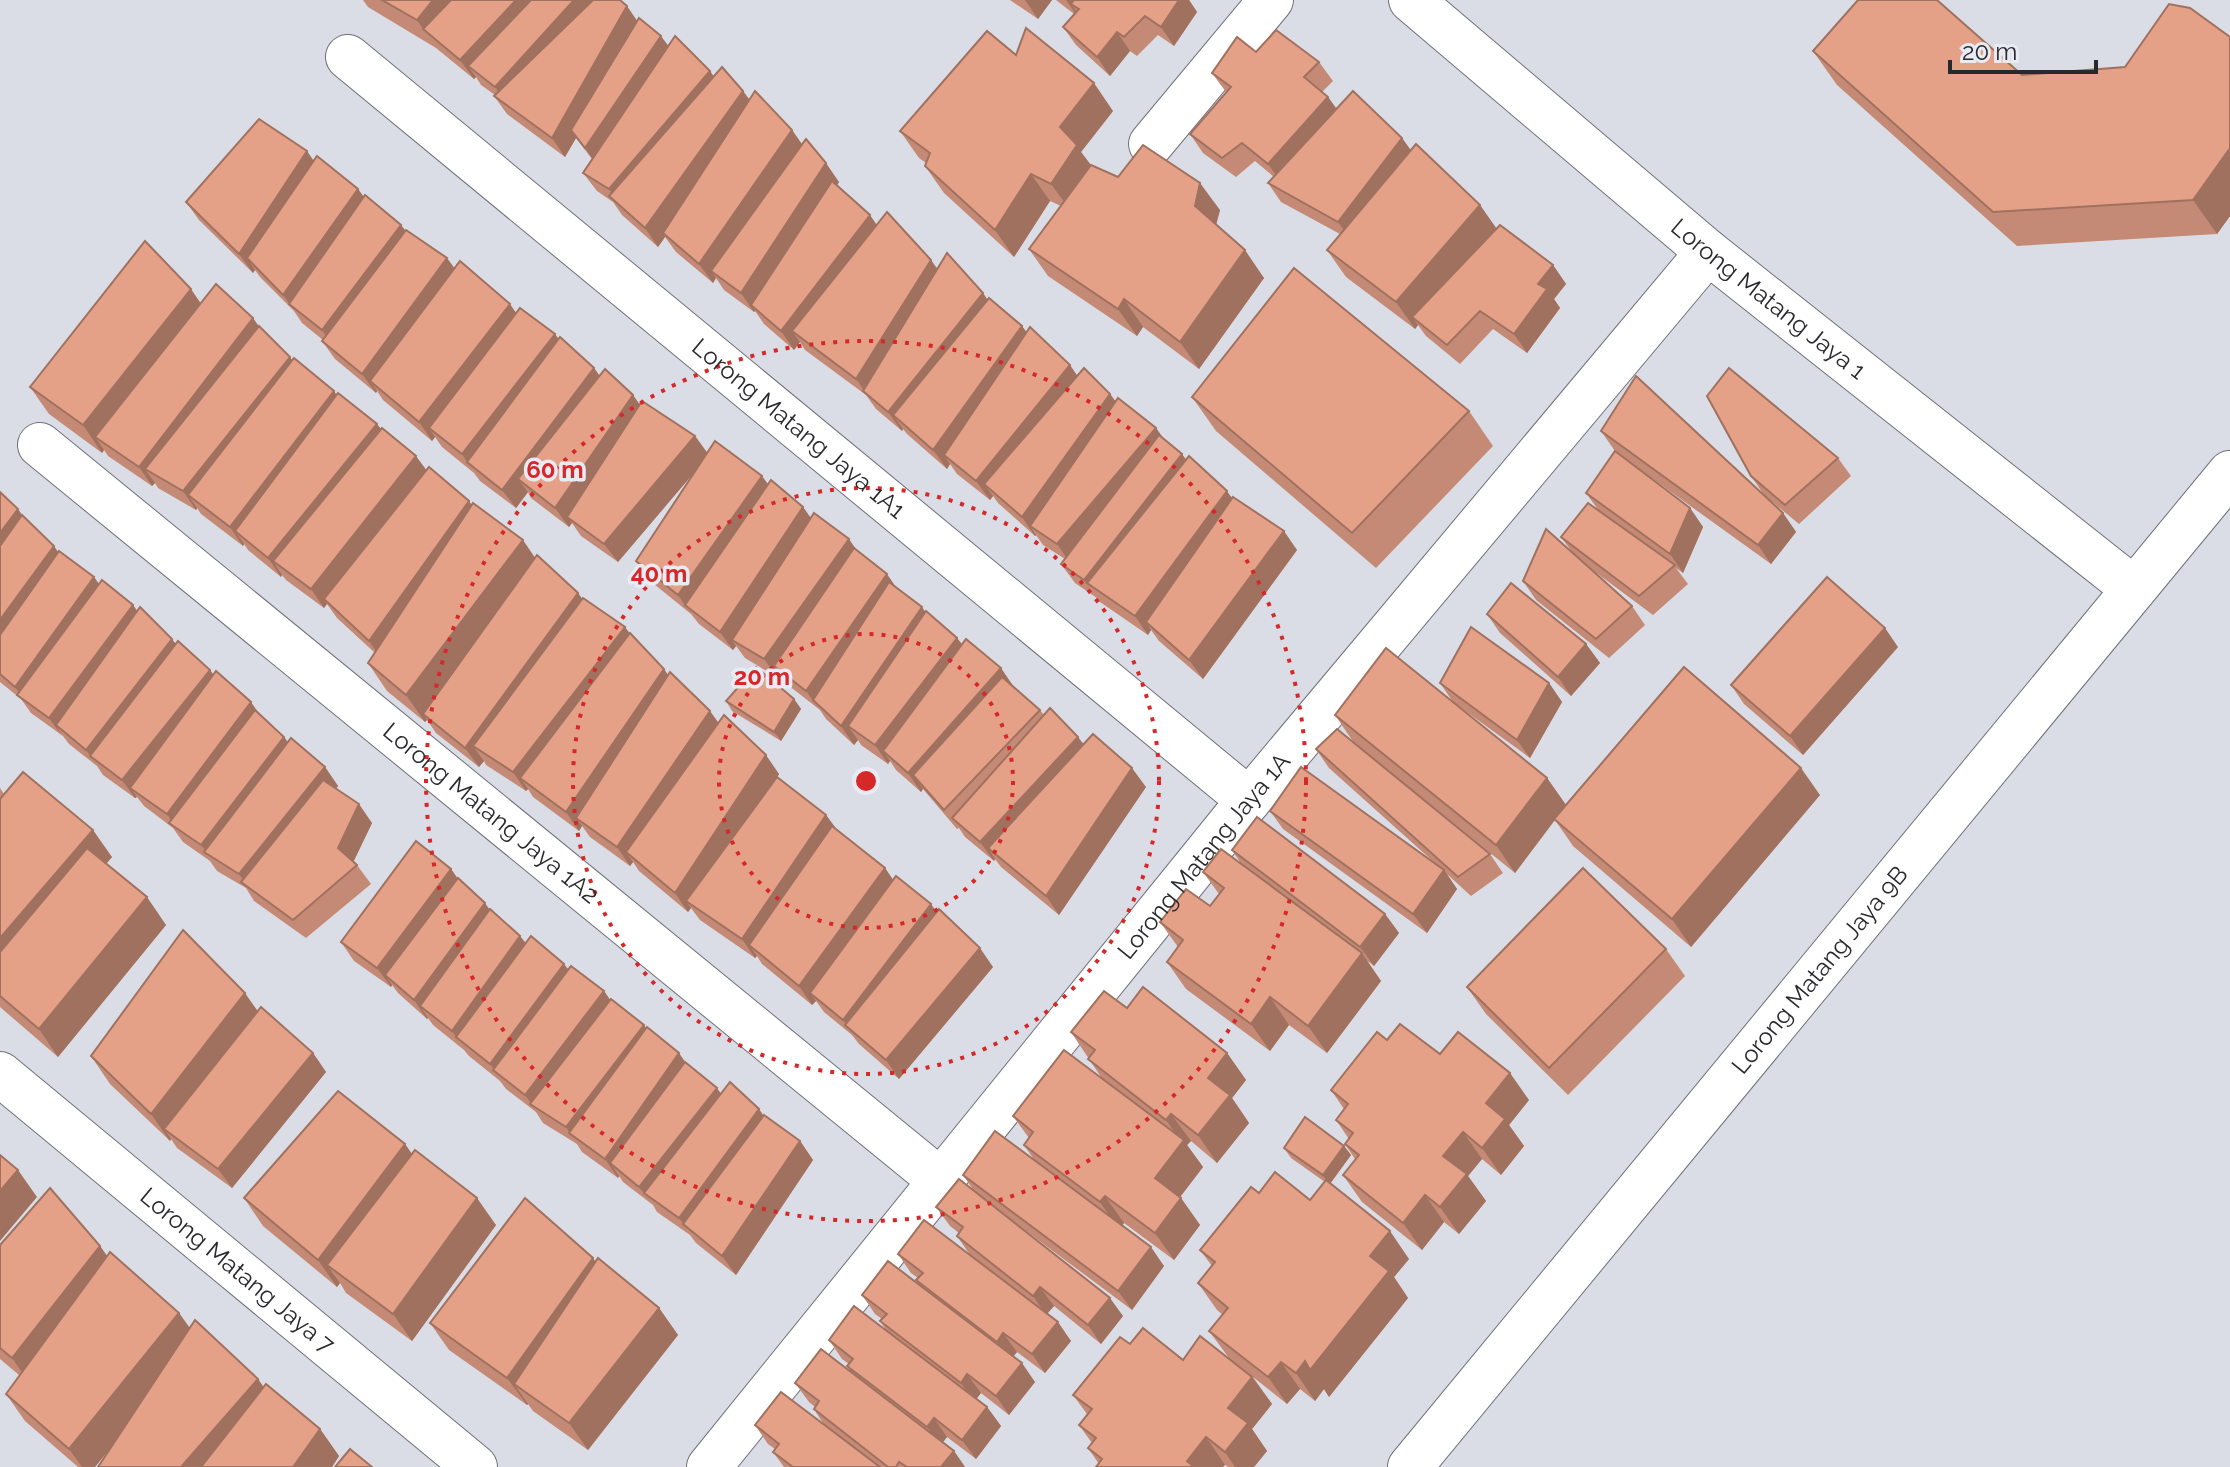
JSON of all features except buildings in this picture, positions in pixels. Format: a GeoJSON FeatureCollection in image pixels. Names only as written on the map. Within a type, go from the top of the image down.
{"type":"FeatureCollection","features":[{"type":"Feature","properties":{"kind":"street"},"geometry":{"type":"LineString","coordinates":[[1151,144],[1271,0]]}},
{"type":"Feature","properties":{"kind":"street","name":"Lorong Matang Jaya 1"},"geometry":{"type":"LineString","coordinates":[[1411,0],[1708,252],[2134,589]]}},
{"type":"Feature","properties":{"kind":"street","name":"Lorong Matang Jaya 1A1"},"geometry":{"type":"LineString","coordinates":[[348,57],[1249,800]]}},
{"type":"Feature","properties":{"kind":"street","name":"Lorong Matang Jaya 1A"},"geometry":{"type":"LineString","coordinates":[[709,1467],[1249,800],[1708,252]]}},
{"type":"Feature","properties":{"kind":"street","name":"Lorong Matang Jaya 1A2"},"geometry":{"type":"LineString","coordinates":[[40,445],[941,1181]]}},
{"type":"Feature","properties":{"kind":"street","name":"Lorong Matang Jaya 9B"},"geometry":{"type":"LineString","coordinates":[[1410,1467],[2230,473]]}},
{"type":"Feature","properties":{"kind":"street","name":"Lorong Matang Jaya 7"},"geometry":{"type":"LineString","coordinates":[[0,1074],[475,1467]]}}]}
